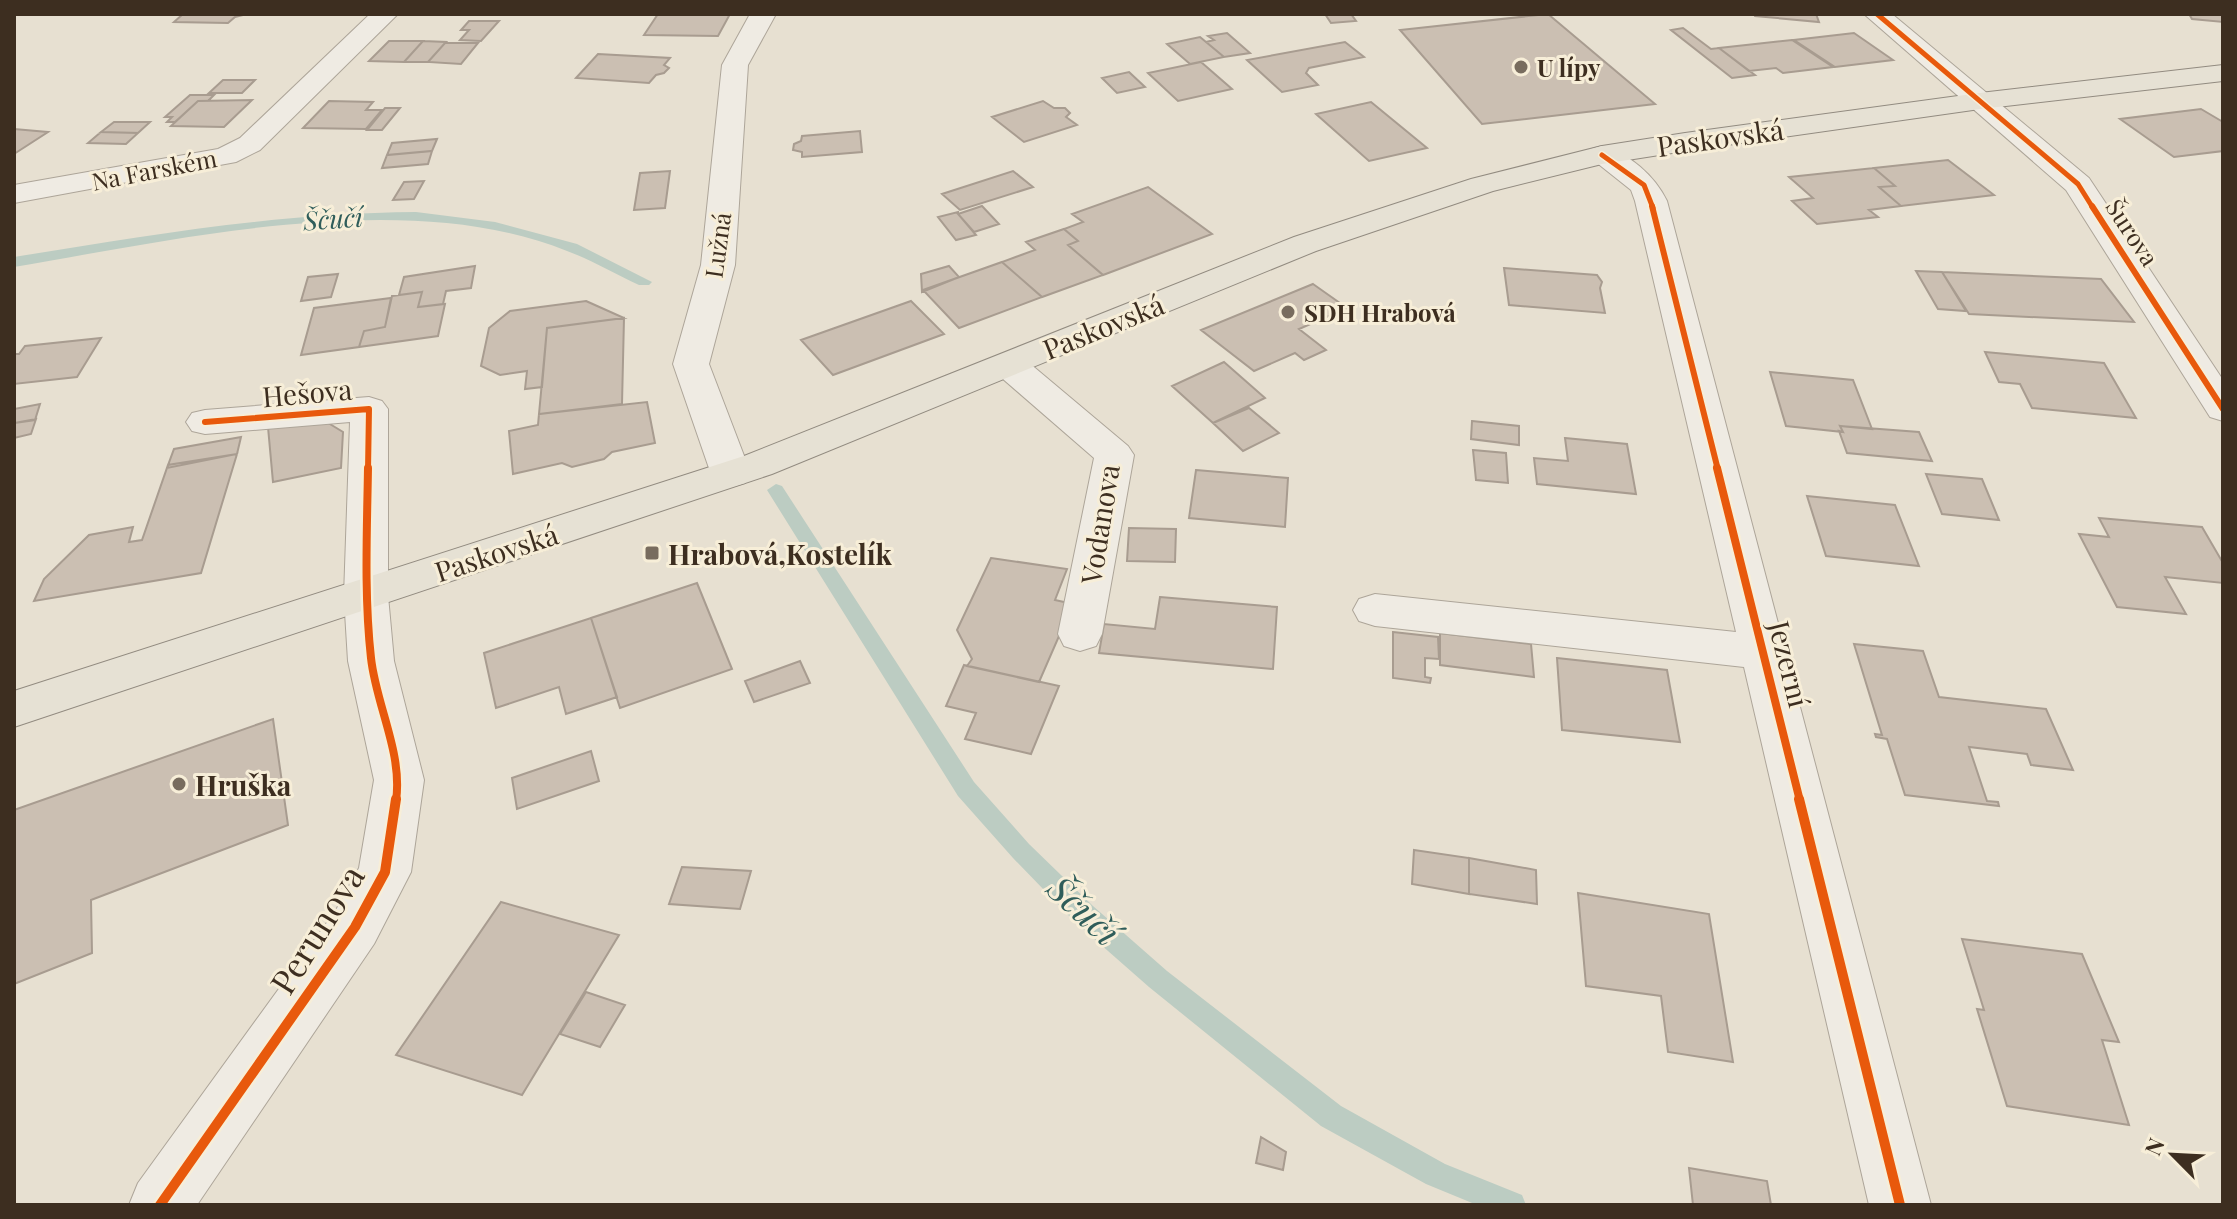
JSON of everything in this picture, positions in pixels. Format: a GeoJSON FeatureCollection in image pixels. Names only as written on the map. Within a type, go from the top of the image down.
{"type":"FeatureCollection","features":[{"type":"Feature","properties":{"kind":"main road","name":"Paskovská"},"geometry":{"type":"LineString","coordinates":[[14,709],[731,474],[837,435],[1318,239],[1482,185],[1602,155],[1980,101],[2223,73]]}},
{"type":"Feature","properties":{"kind":"street","name":"Na Farském"},"geometry":{"type":"LineString","coordinates":[[14,194],[226,156],[250,144],[385,14]]}},
{"type":"Feature","properties":{"kind":"street","name":"Lužná"},"geometry":{"type":"LineString","coordinates":[[731,474],[691,364],[718,265],[735,65],[763,14]]}},
{"type":"Feature","properties":{"kind":"street","name":"Šurova"},"geometry":{"type":"LineString","coordinates":[[1877,14],[2078,184],[2223,409]]}},
{"type":"Feature","properties":{"kind":"street","name":"Jezerní"},"geometry":{"type":"LineString","coordinates":[[1602,155],[1644,185],[1651,201],[1900,1205]]}},
{"type":"Feature","properties":{"kind":"street","name":"Vodanova"},"geometry":{"type":"LineString","coordinates":[[1009,365],[1114,455],[1080,634]]}},
{"type":"Feature","properties":{"kind":"street","name":"Hešova"},"geometry":{"type":"LineString","coordinates":[[205,422],[369,409],[366,596]]}},
{"type":"Feature","properties":{"kind":"street","name":"Perunova"},"geometry":{"type":"LineString","coordinates":[[160,1205],[355,927],[385,872],[399,780],[371,661],[366,596]]}},
{"type":"Feature","properties":{"kind":"street"},"geometry":{"type":"LineString","coordinates":[[1375,610],[1764,652]]}},
{"type":"Feature","properties":{"kind":"building"},"geometry":{"type":"Polygon","coordinates":[[[183,14],[247,14],[235,17],[228,23],[174,22],[183,14]]]}},
{"type":"Feature","properties":{"kind":"building"},"geometry":{"type":"Polygon","coordinates":[[[658,14],[730,14],[718,36],[644,35],[658,14]]]}},
{"type":"Feature","properties":{"kind":"building"},"geometry":{"type":"Polygon","coordinates":[[[1325,14],[1351,14],[1356,21],[1331,23],[1325,14]]]}},
{"type":"Feature","properties":{"kind":"building","name":"U lípy"},"geometry":{"type":"Polygon","coordinates":[[[1548,14],[1655,104],[1482,124],[1400,30],[1548,14]]]}},
{"type":"Feature","properties":{"kind":"building"},"geometry":{"type":"Polygon","coordinates":[[[1816,14],[1819,22],[1755,16],[1816,14]]]}},
{"type":"Feature","properties":{"kind":"building"},"geometry":{"type":"Polygon","coordinates":[[[2189,14],[2223,14],[2223,22],[2192,19],[2189,14]]]}},
{"type":"Feature","properties":{"kind":"building"},"geometry":{"type":"Polygon","coordinates":[[[469,21],[499,21],[481,41],[460,40],[469,30],[461,30],[469,21]]]}},
{"type":"Feature","properties":{"kind":"building"},"geometry":{"type":"Polygon","coordinates":[[[1683,28],[1711,49],[1719,48],[1755,75],[1732,78],[1671,30],[1683,28]]]}},
{"type":"Feature","properties":{"kind":"building"},"geometry":{"type":"Polygon","coordinates":[[[1227,33],[1250,53],[1224,57],[1206,42],[1214,40],[1208,36],[1227,33]]]}},
{"type":"Feature","properties":{"kind":"building"},"geometry":{"type":"Polygon","coordinates":[[[1854,33],[1893,60],[1835,67],[1794,40],[1854,33]]]}},
{"type":"Feature","properties":{"kind":"building"},"geometry":{"type":"Polygon","coordinates":[[[1200,37],[1224,57],[1190,64],[1167,44],[1200,37]]]}},
{"type":"Feature","properties":{"kind":"building"},"geometry":{"type":"Polygon","coordinates":[[[1792,40],[1833,67],[1783,73],[1776,68],[1749,71],[1719,48],[1792,40]]]}},
{"type":"Feature","properties":{"kind":"building"},"geometry":{"type":"Polygon","coordinates":[[[389,41],[423,41],[404,62],[369,61],[389,41]]]}},
{"type":"Feature","properties":{"kind":"building"},"geometry":{"type":"Polygon","coordinates":[[[423,41],[446,42],[428,62],[404,62],[423,41]]]}},
{"type":"Feature","properties":{"kind":"building"},"geometry":{"type":"Polygon","coordinates":[[[1345,42],[1364,57],[1309,68],[1306,73],[1318,85],[1282,92],[1247,60],[1345,42]]]}},
{"type":"Feature","properties":{"kind":"building"},"geometry":{"type":"Polygon","coordinates":[[[445,43],[478,43],[461,64],[428,62],[445,43]]]}},
{"type":"Feature","properties":{"kind":"building"},"geometry":{"type":"Polygon","coordinates":[[[598,54],[670,58],[664,65],[669,68],[649,83],[576,78],[598,54]]]}},
{"type":"Feature","properties":{"kind":"building"},"geometry":{"type":"Polygon","coordinates":[[[1201,62],[1232,89],[1178,101],[1148,73],[1201,62]]]}},
{"type":"Feature","properties":{"kind":"building"},"geometry":{"type":"Polygon","coordinates":[[[1129,72],[1145,87],[1117,93],[1102,78],[1129,72]]]}},
{"type":"Feature","properties":{"kind":"building"},"geometry":{"type":"Polygon","coordinates":[[[223,80],[255,80],[242,93],[209,93],[223,80]]]}},
{"type":"Feature","properties":{"kind":"building"},"geometry":{"type":"Polygon","coordinates":[[[190,95],[214,95],[208,101],[198,101],[175,122],[167,122],[172,117],[165,117],[190,95]]]}},
{"type":"Feature","properties":{"kind":"building"},"geometry":{"type":"Polygon","coordinates":[[[252,100],[224,127],[171,126],[198,101],[252,100]]]}},
{"type":"Feature","properties":{"kind":"building"},"geometry":{"type":"Polygon","coordinates":[[[329,101],[373,102],[366,110],[382,110],[366,129],[303,128],[329,101]]]}},
{"type":"Feature","properties":{"kind":"building"},"geometry":{"type":"Polygon","coordinates":[[[1043,101],[1054,108],[1065,108],[1070,113],[1066,117],[1077,125],[1024,142],[992,117],[1043,101]]]}},
{"type":"Feature","properties":{"kind":"building"},"geometry":{"type":"Polygon","coordinates":[[[1371,102],[1427,148],[1369,161],[1316,114],[1371,102]]]}},
{"type":"Feature","properties":{"kind":"building"},"geometry":{"type":"Polygon","coordinates":[[[385,108],[400,108],[382,130],[367,130],[385,108]]]}},
{"type":"Feature","properties":{"kind":"building"},"geometry":{"type":"Polygon","coordinates":[[[2201,109],[2223,122],[2223,151],[2174,157],[2120,119],[2201,109]]]}},
{"type":"Feature","properties":{"kind":"building"},"geometry":{"type":"Polygon","coordinates":[[[114,122],[150,122],[138,133],[101,132],[114,122]]]}},
{"type":"Feature","properties":{"kind":"building"},"geometry":{"type":"Polygon","coordinates":[[[14,129],[48,132],[14,154],[14,129]]]}},
{"type":"Feature","properties":{"kind":"building"},"geometry":{"type":"Polygon","coordinates":[[[860,131],[862,152],[802,157],[802,152],[793,150],[794,144],[801,141],[802,136],[860,131]]]}},
{"type":"Feature","properties":{"kind":"building"},"geometry":{"type":"Polygon","coordinates":[[[101,132],[138,133],[126,144],[88,143],[101,132]]]}},
{"type":"Feature","properties":{"kind":"building"},"geometry":{"type":"Polygon","coordinates":[[[437,139],[432,151],[387,155],[392,143],[437,139]]]}},
{"type":"Feature","properties":{"kind":"building"},"geometry":{"type":"Polygon","coordinates":[[[432,151],[428,164],[382,168],[387,155],[432,151]]]}},
{"type":"Feature","properties":{"kind":"building"},"geometry":{"type":"Polygon","coordinates":[[[1948,160],[1994,195],[1901,206],[1879,187],[1895,186],[1874,168],[1948,160]]]}},
{"type":"Feature","properties":{"kind":"building"},"geometry":{"type":"Polygon","coordinates":[[[1874,168],[1895,186],[1879,187],[1901,206],[1869,210],[1878,217],[1817,224],[1792,201],[1813,198],[1789,177],[1874,168]]]}},
{"type":"Feature","properties":{"kind":"building"},"geometry":{"type":"Polygon","coordinates":[[[670,171],[665,208],[634,210],[640,173],[670,171]]]}},
{"type":"Feature","properties":{"kind":"building"},"geometry":{"type":"Polygon","coordinates":[[[1013,171],[1033,187],[960,210],[942,194],[1013,171]]]}},
{"type":"Feature","properties":{"kind":"building"},"geometry":{"type":"Polygon","coordinates":[[[424,181],[414,199],[393,200],[404,182],[424,181]]]}},
{"type":"Feature","properties":{"kind":"building"},"geometry":{"type":"Polygon","coordinates":[[[1148,187],[1212,234],[1103,275],[1068,245],[1078,241],[1064,229],[1083,222],[1072,214],[1148,187]]]}},
{"type":"Feature","properties":{"kind":"building"},"geometry":{"type":"Polygon","coordinates":[[[982,206],[999,224],[974,232],[958,214],[982,206]]]}},
{"type":"Feature","properties":{"kind":"building"},"geometry":{"type":"Polygon","coordinates":[[[958,212],[976,235],[956,240],[938,217],[958,212]]]}},
{"type":"Feature","properties":{"kind":"building"},"geometry":{"type":"Polygon","coordinates":[[[1064,229],[1078,241],[1068,245],[1103,275],[1042,297],[1002,262],[1035,250],[1026,242],[1064,229]]]}},
{"type":"Feature","properties":{"kind":"building"},"geometry":{"type":"Polygon","coordinates":[[[1002,262],[1042,297],[959,328],[923,290],[1002,262]]]}},
{"type":"Feature","properties":{"kind":"building"},"geometry":{"type":"Polygon","coordinates":[[[475,266],[471,288],[446,291],[443,304],[418,307],[422,292],[399,295],[404,277],[475,266]]]}},
{"type":"Feature","properties":{"kind":"building"},"geometry":{"type":"Polygon","coordinates":[[[949,266],[959,277],[922,292],[921,274],[949,266]]]}},
{"type":"Feature","properties":{"kind":"building"},"geometry":{"type":"Polygon","coordinates":[[[1504,268],[1597,275],[1602,282],[1600,288],[1605,313],[1509,305],[1504,268]]]}},
{"type":"Feature","properties":{"kind":"building"},"geometry":{"type":"Polygon","coordinates":[[[1916,271],[1942,272],[1966,311],[1938,309],[1916,271]]]}},
{"type":"Feature","properties":{"kind":"building"},"geometry":{"type":"Polygon","coordinates":[[[1942,272],[2101,279],[2134,322],[1969,314],[1942,272]]]}},
{"type":"Feature","properties":{"kind":"building"},"geometry":{"type":"Polygon","coordinates":[[[338,274],[331,297],[301,301],[308,277],[338,274]]]}},
{"type":"Feature","properties":{"kind":"building"},"geometry":{"type":"Polygon","coordinates":[[[1313,284],[1347,308],[1299,329],[1326,350],[1304,360],[1295,353],[1254,371],[1201,330],[1313,284]]]}},
{"type":"Feature","properties":{"kind":"building"},"geometry":{"type":"Polygon","coordinates":[[[422,292],[418,307],[445,304],[438,336],[359,347],[364,331],[385,327],[392,296],[422,292]]]}},
{"type":"Feature","properties":{"kind":"building"},"geometry":{"type":"Polygon","coordinates":[[[391,298],[385,327],[364,331],[359,347],[301,355],[314,308],[391,298]]]}},
{"type":"Feature","properties":{"kind":"building"},"geometry":{"type":"Polygon","coordinates":[[[586,301],[624,318],[547,328],[542,387],[525,389],[527,371],[500,375],[481,366],[489,328],[510,311],[586,301]]]}},
{"type":"Feature","properties":{"kind":"building"},"geometry":{"type":"Polygon","coordinates":[[[911,301],[944,334],[833,375],[801,340],[911,301]]]}},
{"type":"Feature","properties":{"kind":"building"},"geometry":{"type":"Polygon","coordinates":[[[624,318],[622,404],[539,414],[547,328],[624,318]]]}},
{"type":"Feature","properties":{"kind":"building"},"geometry":{"type":"Polygon","coordinates":[[[101,338],[77,377],[14,384],[14,354],[19,354],[25,346],[101,338]]]}},
{"type":"Feature","properties":{"kind":"building"},"geometry":{"type":"Polygon","coordinates":[[[1985,352],[2104,363],[2136,418],[2032,408],[2020,384],[1999,382],[1985,352]]]}},
{"type":"Feature","properties":{"kind":"building"},"geometry":{"type":"Polygon","coordinates":[[[1224,362],[1265,398],[1213,423],[1172,386],[1224,362]]]}},
{"type":"Feature","properties":{"kind":"building"},"geometry":{"type":"Polygon","coordinates":[[[1770,372],[1853,380],[1872,429],[1840,426],[1843,432],[1786,426],[1770,372]]]}},
{"type":"Feature","properties":{"kind":"building"},"geometry":{"type":"Polygon","coordinates":[[[647,402],[655,443],[612,452],[604,459],[572,467],[562,463],[513,474],[509,431],[538,425],[539,414],[647,402]]]}},
{"type":"Feature","properties":{"kind":"building"},"geometry":{"type":"Polygon","coordinates":[[[40,404],[35,420],[14,423],[14,409],[40,404]]]}},
{"type":"Feature","properties":{"kind":"building"},"geometry":{"type":"Polygon","coordinates":[[[1249,408],[1279,433],[1243,451],[1213,423],[1249,408]]]}},
{"type":"Feature","properties":{"kind":"building"},"geometry":{"type":"Polygon","coordinates":[[[320,418],[343,432],[341,468],[273,482],[268,427],[320,418]]]}},
{"type":"Feature","properties":{"kind":"building"},"geometry":{"type":"Polygon","coordinates":[[[36,419],[31,434],[14,438],[14,423],[36,419]]]}},
{"type":"Feature","properties":{"kind":"building"},"geometry":{"type":"Polygon","coordinates":[[[1472,421],[1519,426],[1519,445],[1471,439],[1472,421]]]}},
{"type":"Feature","properties":{"kind":"building"},"geometry":{"type":"Polygon","coordinates":[[[1840,426],[1919,432],[1932,461],[1847,453],[1840,426]]]}},
{"type":"Feature","properties":{"kind":"building"},"geometry":{"type":"Polygon","coordinates":[[[241,437],[237,454],[167,468],[174,449],[241,437]]]}},
{"type":"Feature","properties":{"kind":"building"},"geometry":{"type":"Polygon","coordinates":[[[1565,438],[1627,444],[1636,494],[1537,484],[1534,458],[1568,461],[1565,438]]]}},
{"type":"Feature","properties":{"kind":"building"},"geometry":{"type":"Polygon","coordinates":[[[1473,450],[1506,453],[1508,483],[1476,480],[1473,450]]]}},
{"type":"Feature","properties":{"kind":"building"},"geometry":{"type":"Polygon","coordinates":[[[237,454],[201,573],[34,601],[44,579],[89,535],[133,527],[129,542],[142,540],[168,465],[237,454]]]}},
{"type":"Feature","properties":{"kind":"building"},"geometry":{"type":"Polygon","coordinates":[[[1196,470],[1288,478],[1285,527],[1189,518],[1196,470]]]}},
{"type":"Feature","properties":{"kind":"building"},"geometry":{"type":"Polygon","coordinates":[[[1926,474],[1982,479],[1999,520],[1942,514],[1926,474]]]}},
{"type":"Feature","properties":{"kind":"building"},"geometry":{"type":"Polygon","coordinates":[[[1807,496],[1895,505],[1919,566],[1826,556],[1807,496]]]}},
{"type":"Feature","properties":{"kind":"building"},"geometry":{"type":"Polygon","coordinates":[[[2099,518],[2202,527],[2223,563],[2223,583],[2165,577],[2186,614],[2117,607],[2079,534],[2109,537],[2099,518]]]}},
{"type":"Feature","properties":{"kind":"building"},"geometry":{"type":"Polygon","coordinates":[[[1129,528],[1176,529],[1175,562],[1127,561],[1129,528]]]}},
{"type":"Feature","properties":{"kind":"building"},"geometry":{"type":"Polygon","coordinates":[[[991,558],[1067,569],[1055,600],[1073,604],[1039,682],[967,666],[972,659],[957,630],[991,558]]]}},
{"type":"Feature","properties":{"kind":"building"},"geometry":{"type":"Polygon","coordinates":[[[697,583],[732,669],[620,708],[591,618],[697,583]]]}},
{"type":"Feature","properties":{"kind":"building"},"geometry":{"type":"Polygon","coordinates":[[[1160,597],[1277,607],[1273,669],[1099,653],[1104,624],[1155,629],[1160,597]]]}},
{"type":"Feature","properties":{"kind":"building"},"geometry":{"type":"Polygon","coordinates":[[[591,618],[617,697],[566,714],[559,687],[496,708],[484,653],[591,618]]]}},
{"type":"Feature","properties":{"kind":"building"},"geometry":{"type":"Polygon","coordinates":[[[1393,632],[1438,637],[1439,659],[1425,658],[1425,677],[1431,678],[1430,683],[1393,678],[1393,632]]]}},
{"type":"Feature","properties":{"kind":"building"},"geometry":{"type":"Polygon","coordinates":[[[1440,633],[1531,644],[1534,677],[1440,665],[1440,633]]]}},
{"type":"Feature","properties":{"kind":"building"},"geometry":{"type":"Polygon","coordinates":[[[1854,644],[1923,651],[1939,697],[2046,709],[2073,770],[2031,765],[2027,754],[1969,747],[1987,801],[1998,802],[1999,806],[1905,795],[1887,739],[1876,737],[1875,734],[1882,735],[1854,644]]]}},
{"type":"Feature","properties":{"kind":"building"},"geometry":{"type":"Polygon","coordinates":[[[1557,658],[1667,670],[1680,742],[1562,730],[1557,658]]]}},
{"type":"Feature","properties":{"kind":"building"},"geometry":{"type":"Polygon","coordinates":[[[800,661],[810,683],[754,702],[745,681],[800,661]]]}},
{"type":"Feature","properties":{"kind":"building"},"geometry":{"type":"Polygon","coordinates":[[[964,665],[1059,686],[1031,754],[965,739],[976,713],[946,706],[964,665]]]}},
{"type":"Feature","properties":{"kind":"building"},"geometry":{"type":"Polygon","coordinates":[[[273,719],[288,825],[91,900],[92,953],[14,984],[14,810],[273,719]]]}},
{"type":"Feature","properties":{"kind":"building"},"geometry":{"type":"Polygon","coordinates":[[[591,751],[599,781],[517,809],[512,778],[591,751]]]}},
{"type":"Feature","properties":{"kind":"building"},"geometry":{"type":"Polygon","coordinates":[[[1414,850],[1469,858],[1469,894],[1412,884],[1414,850]]]}},
{"type":"Feature","properties":{"kind":"building"},"geometry":{"type":"Polygon","coordinates":[[[1469,858],[1536,870],[1537,904],[1469,894],[1469,858]]]}},
{"type":"Feature","properties":{"kind":"building"},"geometry":{"type":"Polygon","coordinates":[[[682,867],[751,871],[740,909],[669,904],[682,867]]]}},
{"type":"Feature","properties":{"kind":"building"},"geometry":{"type":"Polygon","coordinates":[[[1578,893],[1709,914],[1733,1062],[1668,1052],[1661,996],[1586,986],[1578,893]]]}},
{"type":"Feature","properties":{"kind":"building"},"geometry":{"type":"Polygon","coordinates":[[[501,902],[619,935],[522,1095],[396,1055],[501,902]]]}},
{"type":"Feature","properties":{"kind":"building"},"geometry":{"type":"Polygon","coordinates":[[[1962,939],[2082,954],[2119,1042],[2102,1040],[2129,1125],[2007,1106],[1977,1009],[1984,1010],[1962,939]]]}},
{"type":"Feature","properties":{"kind":"building"},"geometry":{"type":"Polygon","coordinates":[[[586,992],[625,1005],[600,1047],[560,1034],[586,992]]]}},
{"type":"Feature","properties":{"kind":"building"},"geometry":{"type":"Polygon","coordinates":[[[1261,1137],[1286,1152],[1283,1170],[1256,1163],[1261,1137]]]}},
{"type":"Feature","properties":{"kind":"building"},"geometry":{"type":"Polygon","coordinates":[[[1689,1168],[1767,1181],[1771,1205],[1693,1205],[1689,1168]]]}},
{"type":"Feature","properties":{"kind":"waterway","name":"Ščučí"},"geometry":{"type":"LineString","coordinates":[[14,262],[253,224],[335,217],[416,217],[495,226],[571,247],[644,282]]}},
{"type":"Feature","properties":{"kind":"waterway","name":"Ščučí"},"geometry":{"type":"LineString","coordinates":[[776,490],[966,789],[1021,851],[1084,914],[1158,979],[1331,1116],[1436,1174],[1512,1205]]}},
{"type":"Feature","properties":{"kind":"cycle path"},"geometry":{"type":"LineString","coordinates":[[1877,14],[2078,184],[2223,409]]}},
{"type":"Feature","properties":{"kind":"cycle path"},"geometry":{"type":"LineString","coordinates":[[1602,155],[1644,185],[1651,201],[1900,1205]]}},
{"type":"Feature","properties":{"kind":"cycle path"},"geometry":{"type":"LineString","coordinates":[[160,1205],[355,927],[385,872],[399,780],[371,661],[366,596],[369,409],[205,422]]}},
{"type":"Feature","properties":{"kind":"place","name":"U lípy"},"geometry":{"type":"Point","coordinates":[1521,67]}},
{"type":"Feature","properties":{"kind":"place","name":"SDH Hrabová"},"geometry":{"type":"Point","coordinates":[1288,312]}},
{"type":"Feature","properties":{"kind":"place","name":"Hrabová,Kostelík"},"geometry":{"type":"Point","coordinates":[652,553]}},
{"type":"Feature","properties":{"kind":"place","name":"Hruška"},"geometry":{"type":"Point","coordinates":[179,784]}}]}
